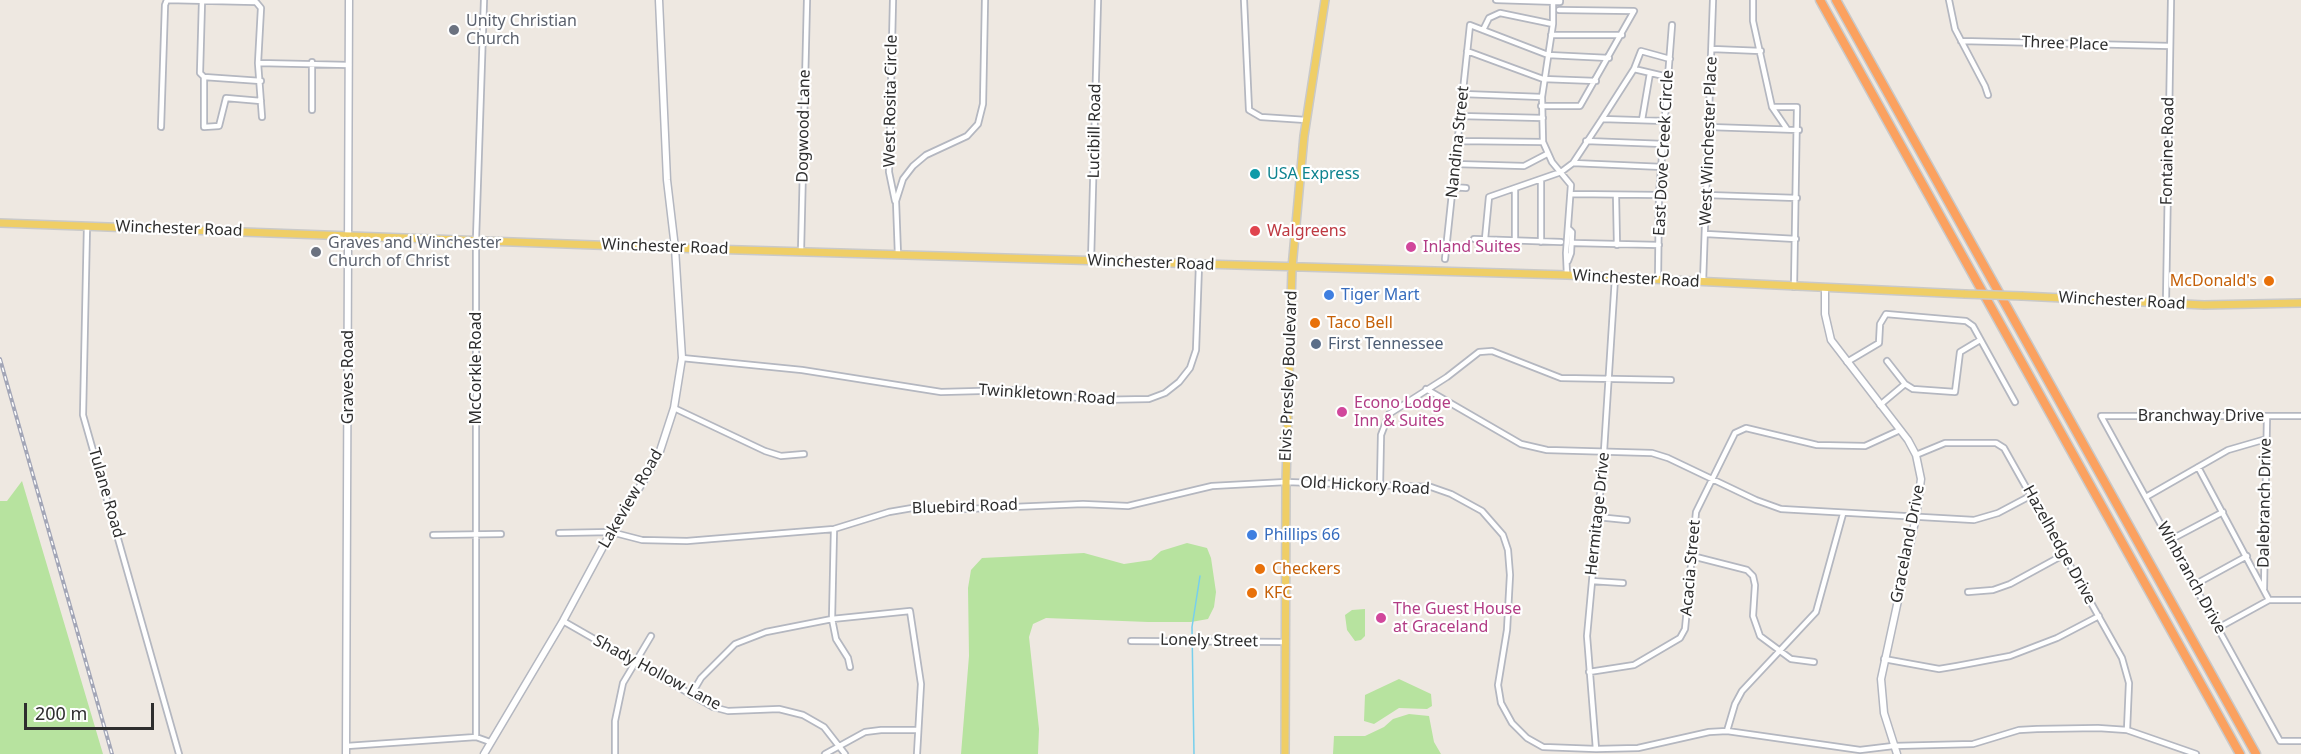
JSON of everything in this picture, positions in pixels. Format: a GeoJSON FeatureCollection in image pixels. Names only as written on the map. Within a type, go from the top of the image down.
{"type":"FeatureCollection","features":[{"type":"Feature","properties":{"kind":"highway"},"geometry":{"type":"LineString","coordinates":[[1820,0],[2240,754]]}},
{"type":"Feature","properties":{"kind":"highway"},"geometry":{"type":"LineString","coordinates":[[1836,0],[2256,754]]}},
{"type":"Feature","properties":{"kind":"highway"},"geometry":{"type":"LineString","coordinates":[[1843,0],[1855,33]]}},
{"type":"Feature","properties":{"kind":"main road","name":"Elvis Presley Boulevard"},"geometry":{"type":"LineString","coordinates":[[1285,754],[1286,482],[1292,268],[1306,120],[1325,0]]}},
{"type":"Feature","properties":{"kind":"main road","name":"Winchester Road"},"geometry":{"type":"LineString","coordinates":[[0,223],[675,248],[1567,275],[2204,305],[2301,303]]}},
{"type":"Feature","properties":{"kind":"street"},"geometry":{"type":"LineString","coordinates":[[161,127],[167,0],[256,2],[261,8],[258,63],[262,117]]}},
{"type":"Feature","properties":{"kind":"street","name":"Graves Road"},"geometry":{"type":"LineString","coordinates":[[346,754],[349,0]]}},
{"type":"Feature","properties":{"kind":"street","name":"McCorkle Road"},"geometry":{"type":"LineString","coordinates":[[476,737],[476,239],[484,0]]}},
{"type":"Feature","properties":{"kind":"street","name":"Lakeview Road"},"geometry":{"type":"LineString","coordinates":[[484,754],[660,451],[674,408],[682,358],[675,248],[667,180],[659,0]]}},
{"type":"Feature","properties":{"kind":"street","name":"Dogwood Lane"},"geometry":{"type":"LineString","coordinates":[[801,251],[807,0]]}},
{"type":"Feature","properties":{"kind":"street","name":"West Rosita Circle"},"geometry":{"type":"LineString","coordinates":[[893,0],[889,172],[896,201]]}},
{"type":"Feature","properties":{"kind":"street"},"geometry":{"type":"LineString","coordinates":[[898,255],[896,201],[903,179],[912,166],[926,155],[968,136],[978,124],[983,104],[985,0]]}},
{"type":"Feature","properties":{"kind":"street","name":"Lucibill Road"},"geometry":{"type":"LineString","coordinates":[[1091,261],[1098,0]]}},
{"type":"Feature","properties":{"kind":"street"},"geometry":{"type":"LineString","coordinates":[[1244,0],[1248,110],[1257,116],[1306,120]]}},
{"type":"Feature","properties":{"kind":"street"},"geometry":{"type":"LineString","coordinates":[[1496,0],[1560,1]]}},
{"type":"Feature","properties":{"kind":"street","name":"West Winchester Place"},"geometry":{"type":"LineString","coordinates":[[1703,283],[1713,0]]}},
{"type":"Feature","properties":{"kind":"street"},"geometry":{"type":"LineString","coordinates":[[1753,0],[1753,21],[1772,107],[1787,129]]}},
{"type":"Feature","properties":{"kind":"street"},"geometry":{"type":"LineString","coordinates":[[1948,0],[1950,14],[1961,41],[1988,95]]}},
{"type":"Feature","properties":{"kind":"street","name":"Fontaine Road"},"geometry":{"type":"LineString","coordinates":[[2166,303],[2171,0]]}},
{"type":"Feature","properties":{"kind":"street"},"geometry":{"type":"LineString","coordinates":[[202,1],[200,73],[204,76],[261,81]]}},
{"type":"Feature","properties":{"kind":"street"},"geometry":{"type":"LineString","coordinates":[[1553,2],[1553,24],[1543,79],[1541,106],[1543,142],[1547,154],[1570,182],[1567,275]]}},
{"type":"Feature","properties":{"kind":"street"},"geometry":{"type":"LineString","coordinates":[[1541,106],[1580,106],[1634,11],[1559,10]]}},
{"type":"Feature","properties":{"kind":"street"},"geometry":{"type":"LineString","coordinates":[[1553,24],[1500,13],[1489,18],[1483,30],[1548,55],[1609,58]]}},
{"type":"Feature","properties":{"kind":"street","name":"Nandina Street"},"geometry":{"type":"LineString","coordinates":[[1445,259],[1470,25],[1483,30]]}},
{"type":"Feature","properties":{"kind":"street","name":"East Dove Creek Circle"},"geometry":{"type":"LineString","coordinates":[[1658,280],[1659,195],[1664,167],[1668,77],[1666,58],[1672,25]]}},
{"type":"Feature","properties":{"kind":"street"},"geometry":{"type":"LineString","coordinates":[[1551,35],[1622,35]]}},
{"type":"Feature","properties":{"kind":"street","name":"Three Place"},"geometry":{"type":"LineString","coordinates":[[1961,41],[2170,46]]}},
{"type":"Feature","properties":{"kind":"street"},"geometry":{"type":"LineString","coordinates":[[1712,49],[1761,51]]}},
{"type":"Feature","properties":{"kind":"street"},"geometry":{"type":"LineString","coordinates":[[1467,51],[1543,79],[1596,81]]}},
{"type":"Feature","properties":{"kind":"street"},"geometry":{"type":"LineString","coordinates":[[1485,239],[1489,197],[1541,180],[1573,163],[1634,69],[1641,51],[1666,58]]}},
{"type":"Feature","properties":{"kind":"street"},"geometry":{"type":"LineString","coordinates":[[312,62],[312,110]]}},
{"type":"Feature","properties":{"kind":"street"},"geometry":{"type":"LineString","coordinates":[[258,63],[312,62],[349,65]]}},
{"type":"Feature","properties":{"kind":"street"},"geometry":{"type":"LineString","coordinates":[[1634,69],[1668,77]]}},
{"type":"Feature","properties":{"kind":"street"},"geometry":{"type":"LineString","coordinates":[[1642,120],[1650,73]]}},
{"type":"Feature","properties":{"kind":"street"},"geometry":{"type":"LineString","coordinates":[[204,76],[204,127],[219,126],[226,98],[261,101]]}},
{"type":"Feature","properties":{"kind":"street"},"geometry":{"type":"LineString","coordinates":[[1463,94],[1542,97]]}},
{"type":"Feature","properties":{"kind":"street"},"geometry":{"type":"LineString","coordinates":[[1772,107],[1797,107],[1799,130],[1794,287]]}},
{"type":"Feature","properties":{"kind":"street"},"geometry":{"type":"LineString","coordinates":[[1460,116],[1543,118]]}},
{"type":"Feature","properties":{"kind":"street"},"geometry":{"type":"LineString","coordinates":[[1602,118],[1666,121]]}},
{"type":"Feature","properties":{"kind":"street"},"geometry":{"type":"LineString","coordinates":[[1709,127],[1799,130]]}},
{"type":"Feature","properties":{"kind":"street"},"geometry":{"type":"LineString","coordinates":[[1458,141],[1543,142]]}},
{"type":"Feature","properties":{"kind":"street"},"geometry":{"type":"LineString","coordinates":[[1586,141],[1664,144]]}},
{"type":"Feature","properties":{"kind":"street"},"geometry":{"type":"LineString","coordinates":[[1455,164],[1524,166],[1547,154]]}},
{"type":"Feature","properties":{"kind":"street"},"geometry":{"type":"LineString","coordinates":[[1573,163],[1664,167]]}},
{"type":"Feature","properties":{"kind":"street"},"geometry":{"type":"LineString","coordinates":[[1541,180],[1541,242]]}},
{"type":"Feature","properties":{"kind":"street"},"geometry":{"type":"LineString","coordinates":[[1453,187],[1466,188]]}},
{"type":"Feature","properties":{"kind":"street"},"geometry":{"type":"LineString","coordinates":[[1515,189],[1515,241]]}},
{"type":"Feature","properties":{"kind":"street"},"geometry":{"type":"LineString","coordinates":[[1571,194],[1659,195]]}},
{"type":"Feature","properties":{"kind":"street"},"geometry":{"type":"LineString","coordinates":[[1616,195],[1617,245]]}},
{"type":"Feature","properties":{"kind":"street"},"geometry":{"type":"LineString","coordinates":[[1707,195],[1797,198]]}},
{"type":"Feature","properties":{"kind":"street","name":"Tulane Road"},"geometry":{"type":"LineString","coordinates":[[87,226],[83,415],[179,754]]}},
{"type":"Feature","properties":{"kind":"street"},"geometry":{"type":"LineString","coordinates":[[1706,234],[1796,239]]}},
{"type":"Feature","properties":{"kind":"street"},"geometry":{"type":"LineString","coordinates":[[1474,239],[1659,245]]}},
{"type":"Feature","properties":{"kind":"street","name":"Twinkletown Road"},"geometry":{"type":"LineString","coordinates":[[682,358],[802,370],[940,392],[1017,390],[1095,400],[1149,399],[1165,393],[1179,382],[1190,368],[1196,350],[1198,265]]}},
{"type":"Feature","properties":{"kind":"street","name":"Hermitage Drive"},"geometry":{"type":"LineString","coordinates":[[1596,749],[1587,636],[1610,378],[1615,278]]}},
{"type":"Feature","properties":{"kind":"street","name":"Graceland Drive"},"geometry":{"type":"LineString","coordinates":[[1826,288],[1825,314],[1830,340],[1916,454],[1921,479],[1916,517],[1881,679],[1884,713],[1896,754]]}},
{"type":"Feature","properties":{"kind":"street"},"geometry":{"type":"LineString","coordinates":[[1846,362],[1861,352],[1877,346],[1881,339],[1881,321],[1888,313],[1966,321],[1972,324],[2015,402]]}},
{"type":"Feature","properties":{"kind":"street"},"geometry":{"type":"LineString","coordinates":[[1887,361],[1905,384],[1913,389],[1948,393],[1956,390],[1960,352],[1980,340]]}},
{"type":"Feature","properties":{"kind":"street"},"geometry":{"type":"LineString","coordinates":[[1380,484],[1381,435],[1385,420],[1395,408],[1447,377],[1467,358],[1479,352],[1492,351],[1561,378],[1671,380]]}},
{"type":"Feature","properties":{"kind":"street"},"geometry":{"type":"LineString","coordinates":[[1880,405],[1905,384]]}},
{"type":"Feature","properties":{"kind":"street"},"geometry":{"type":"LineString","coordinates":[[1426,389],[1521,444],[1547,450],[1652,453],[1781,509],[1974,520],[1998,513],[2032,495]]}},
{"type":"Feature","properties":{"kind":"street"},"geometry":{"type":"LineString","coordinates":[[674,408],[765,452],[781,456],[804,454]]}},
{"type":"Feature","properties":{"kind":"street","name":"Branchway Drive"},"geometry":{"type":"LineString","coordinates":[[2101,416],[2301,416]]}},
{"type":"Feature","properties":{"kind":"street","name":"Winbranch Drive"},"geometry":{"type":"LineString","coordinates":[[2101,416],[2280,741],[2301,741]]}},
{"type":"Feature","properties":{"kind":"street","name":"Dalebranch Drive"},"geometry":{"type":"LineString","coordinates":[[2264,589],[2267,416]]}},
{"type":"Feature","properties":{"kind":"street","name":"Acacia Street"},"geometry":{"type":"LineString","coordinates":[[1589,672],[1635,665],[1680,638],[1686,629],[1696,512],[1735,433],[1746,428],[1817,445],[1865,446],[1900,430]]}},
{"type":"Feature","properties":{"kind":"street"},"geometry":{"type":"LineString","coordinates":[[2146,497],[2240,446],[2266,439]]}},
{"type":"Feature","properties":{"kind":"street","name":"Hazelhedge Drive"},"geometry":{"type":"LineString","coordinates":[[1916,454],[1945,443],[1996,443],[2004,448],[2099,616],[2126,671],[2127,730]]}},
{"type":"Feature","properties":{"kind":"street"},"geometry":{"type":"LineString","coordinates":[[2198,467],[2269,600]]}},
{"type":"Feature","properties":{"kind":"street","name":"Old Hickory Road"},"geometry":{"type":"LineString","coordinates":[[1286,482],[1431,487],[1451,494],[1482,511],[1503,534],[1508,550],[1510,575],[1507,630],[1498,685],[1501,703],[1512,723],[1527,738],[1543,747],[1607,751],[1638,748],[1709,732],[1727,731],[1860,750],[1893,746],[1973,744],[2019,730],[2098,728],[2127,730],[2196,754]]}},
{"type":"Feature","properties":{"kind":"street","name":"Bluebird Road"},"geometry":{"type":"LineString","coordinates":[[559,533],[611,532],[664,542],[834,529],[889,512],[924,506],[966,509],[1074,504],[1128,506],[1212,486],[1286,482]]}},
{"type":"Feature","properties":{"kind":"street"},"geometry":{"type":"LineString","coordinates":[[2170,540],[2223,512]]}},
{"type":"Feature","properties":{"kind":"street"},"geometry":{"type":"LineString","coordinates":[[1727,731],[1735,704],[1743,691],[1816,612],[1843,514]]}},
{"type":"Feature","properties":{"kind":"street"},"geometry":{"type":"LineString","coordinates":[[1597,516],[1627,520]]}},
{"type":"Feature","properties":{"kind":"street"},"geometry":{"type":"LineString","coordinates":[[834,529],[832,620],[836,639],[848,658],[850,667]]}},
{"type":"Feature","properties":{"kind":"street"},"geometry":{"type":"LineString","coordinates":[[433,535],[501,534]]}},
{"type":"Feature","properties":{"kind":"street"},"geometry":{"type":"LineString","coordinates":[[1968,592],[1993,590],[2010,584],[2065,554]]}},
{"type":"Feature","properties":{"kind":"street"},"geometry":{"type":"LineString","coordinates":[[1692,556],[1747,570],[1753,576],[1755,627],[1760,636],[1780,651],[1801,662],[1814,662]]}},
{"type":"Feature","properties":{"kind":"street"},"geometry":{"type":"LineString","coordinates":[[2194,585],[2247,556]]}},
{"type":"Feature","properties":{"kind":"street"},"geometry":{"type":"LineString","coordinates":[[1592,581],[1623,583]]}},
{"type":"Feature","properties":{"kind":"street"},"geometry":{"type":"LineString","coordinates":[[2218,628],[2269,600],[2301,600]]}},
{"type":"Feature","properties":{"kind":"street"},"geometry":{"type":"LineString","coordinates":[[691,695],[701,678],[735,644],[766,632],[832,620],[910,612],[921,684],[917,754]]}},
{"type":"Feature","properties":{"kind":"street"},"geometry":{"type":"LineString","coordinates":[[1884,659],[1938,669],[2010,656],[2057,638],[2099,616]]}},
{"type":"Feature","properties":{"kind":"street","name":"Shady Hollow Lane"},"geometry":{"type":"LineString","coordinates":[[563,621],[712,707],[728,711],[792,711],[824,727],[845,754]]}},
{"type":"Feature","properties":{"kind":"street"},"geometry":{"type":"LineString","coordinates":[[615,754],[618,703],[623,683],[651,636]]}},
{"type":"Feature","properties":{"kind":"street","name":"Lonely Street"},"geometry":{"type":"LineString","coordinates":[[1131,640],[1286,642]]}},
{"type":"Feature","properties":{"kind":"street"},"geometry":{"type":"LineString","coordinates":[[825,754],[865,732],[918,730]]}},
{"type":"Feature","properties":{"kind":"street"},"geometry":{"type":"LineString","coordinates":[[347,746],[476,737],[490,742]]}},
{"type":"Feature","properties":{"kind":"green space"},"geometry":{"type":"Polygon","coordinates":[[[22,481],[103,754],[0,754],[0,501],[7,501],[22,481]]]}},
{"type":"Feature","properties":{"kind":"green space"},"geometry":{"type":"Polygon","coordinates":[[[1187,543],[1207,548],[1211,558],[1216,592],[1214,607],[1208,619],[1191,622],[1148,622],[1046,618],[1033,624],[1029,637],[1039,729],[1038,754],[961,754],[969,656],[968,588],[971,570],[982,558],[1084,553],[1124,564],[1151,560],[1161,551],[1187,543]]]}},
{"type":"Feature","properties":{"kind":"green space"},"geometry":{"type":"Polygon","coordinates":[[[1365,609],[1365,636],[1355,641],[1347,630],[1345,615],[1352,610],[1365,609]]]}},
{"type":"Feature","properties":{"kind":"green space"},"geometry":{"type":"Polygon","coordinates":[[[1399,679],[1431,694],[1432,706],[1427,709],[1399,708],[1374,724],[1364,721],[1365,695],[1399,679]]]}},
{"type":"Feature","properties":{"kind":"green space"},"geometry":{"type":"Polygon","coordinates":[[[1409,714],[1429,716],[1434,742],[1441,754],[1333,754],[1334,736],[1365,736],[1384,727],[1393,719],[1409,714]]]}},
{"type":"Feature","properties":{"kind":"waterway"},"geometry":{"type":"LineString","coordinates":[[1194,754],[1192,627],[1200,576]]}},
{"type":"Feature","properties":{"kind":"railway"},"geometry":{"type":"LineString","coordinates":[[0,359],[112,754]]}},
{"type":"Feature","properties":{"kind":"place","name":"Unity Christian Church"},"geometry":{"type":"Point","coordinates":[454,30]}},
{"type":"Feature","properties":{"kind":"place","name":"USA Express"},"geometry":{"type":"Point","coordinates":[1255,174]}},
{"type":"Feature","properties":{"kind":"place","name":"Walgreens"},"geometry":{"type":"Point","coordinates":[1255,231]}},
{"type":"Feature","properties":{"kind":"place","name":"Inland Suites"},"geometry":{"type":"Point","coordinates":[1411,247]}},
{"type":"Feature","properties":{"kind":"place","name":"Graves and Winchester Church of Christ"},"geometry":{"type":"Point","coordinates":[316,252]}},
{"type":"Feature","properties":{"kind":"place","name":"McDonald's"},"geometry":{"type":"Point","coordinates":[2269,281]}},
{"type":"Feature","properties":{"kind":"place","name":"Tiger Mart"},"geometry":{"type":"Point","coordinates":[1329,295]}},
{"type":"Feature","properties":{"kind":"place","name":"Taco Bell"},"geometry":{"type":"Point","coordinates":[1315,323]}},
{"type":"Feature","properties":{"kind":"place","name":"First Tennessee"},"geometry":{"type":"Point","coordinates":[1316,344]}},
{"type":"Feature","properties":{"kind":"place","name":"Econo Lodge Inn & Suites"},"geometry":{"type":"Point","coordinates":[1342,412]}},
{"type":"Feature","properties":{"kind":"place","name":"Phillips 66"},"geometry":{"type":"Point","coordinates":[1252,535]}},
{"type":"Feature","properties":{"kind":"place","name":"Checkers"},"geometry":{"type":"Point","coordinates":[1260,569]}},
{"type":"Feature","properties":{"kind":"place","name":"KFC"},"geometry":{"type":"Point","coordinates":[1252,593]}},
{"type":"Feature","properties":{"kind":"place","name":"The Guest House at Graceland"},"geometry":{"type":"Point","coordinates":[1381,618]}}]}
